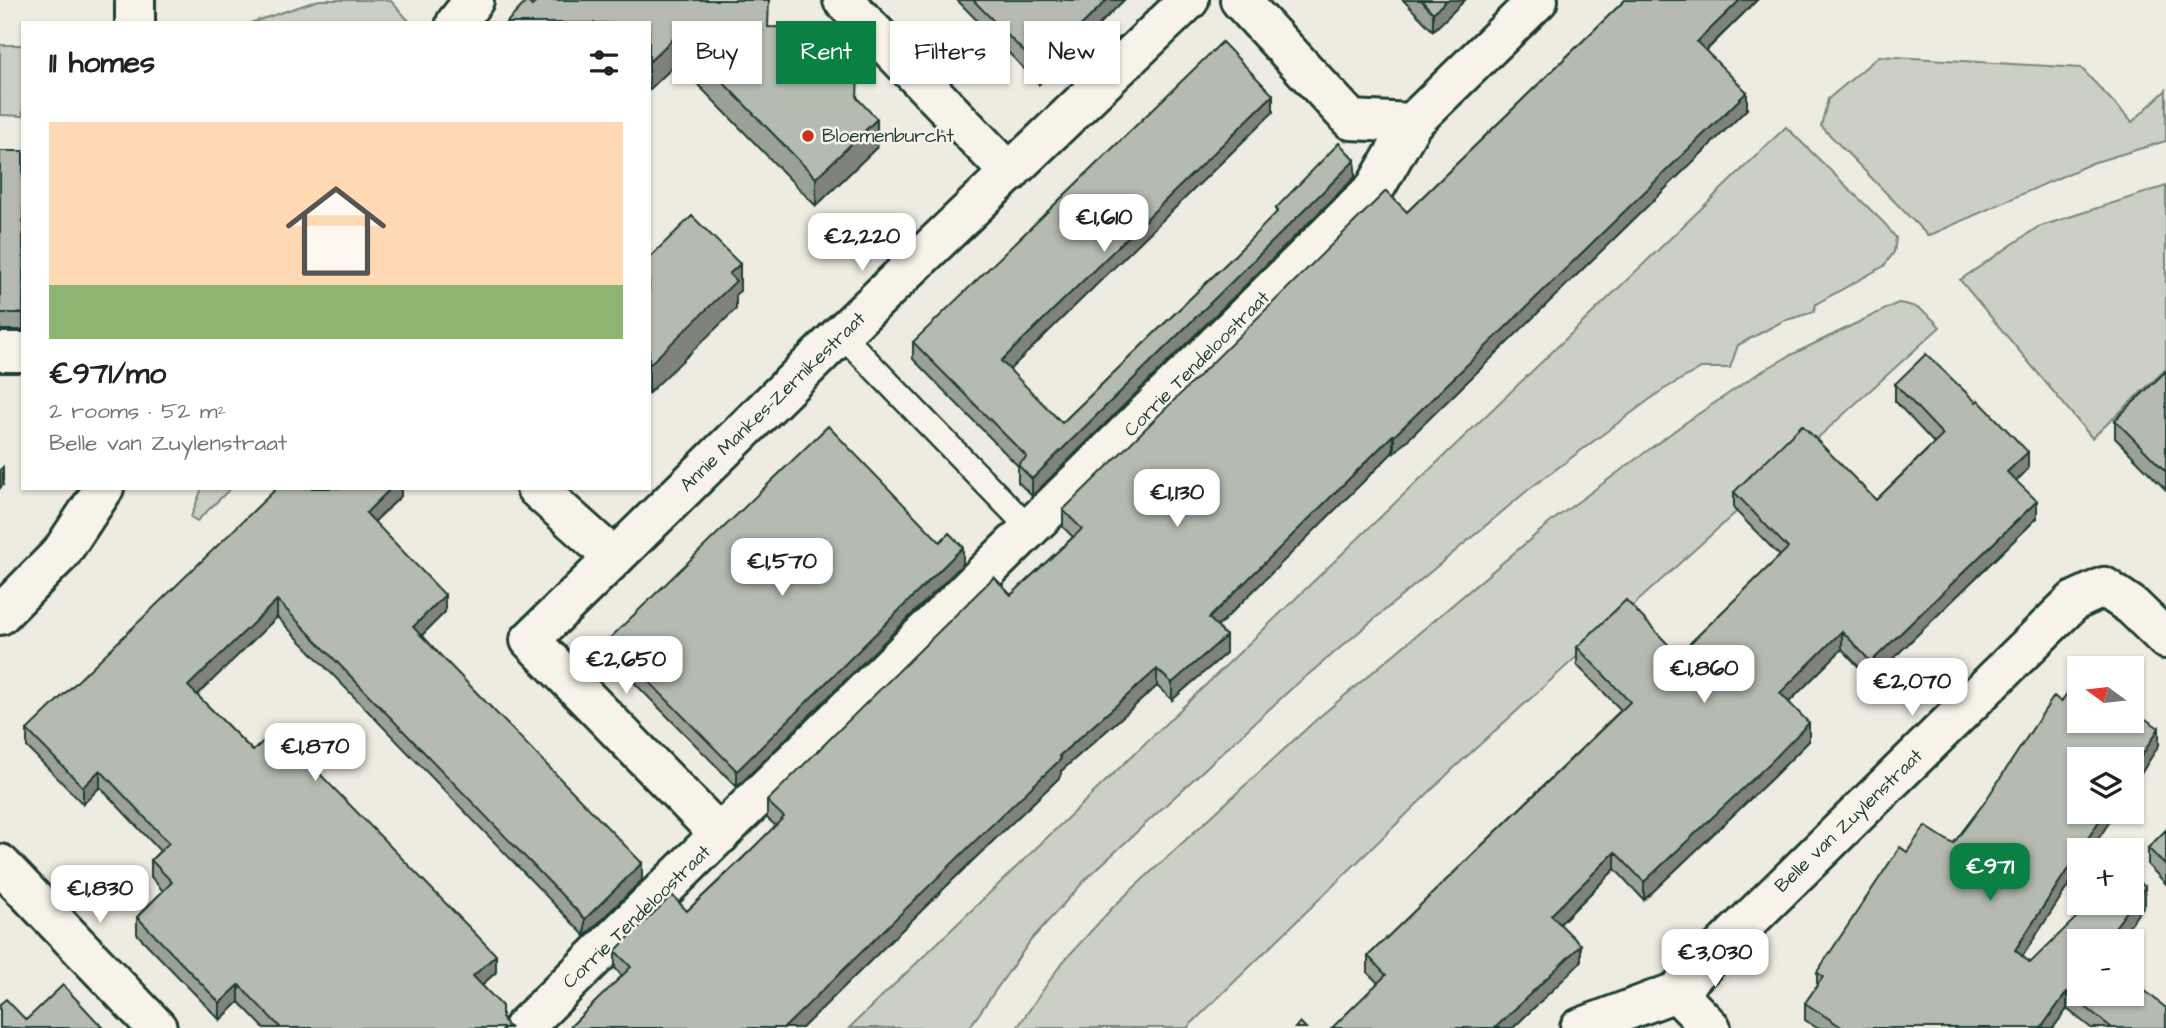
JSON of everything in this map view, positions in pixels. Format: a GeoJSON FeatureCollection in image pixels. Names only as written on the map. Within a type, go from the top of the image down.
{"type":"FeatureCollection","features":[{"type":"Feature","properties":{"kind":"street"},"geometry":{"type":"LineString","coordinates":[[135,0],[135,21]]}},
{"type":"Feature","properties":{"kind":"street"},"geometry":{"type":"LineString","coordinates":[[458,21],[474,0]]}},
{"type":"Feature","properties":{"kind":"street"},"geometry":{"type":"LineString","coordinates":[[843,0],[1010,173]]}},
{"type":"Feature","properties":{"kind":"street","name":"Annie Mankes-Zernikestraat"},"geometry":{"type":"LineString","coordinates":[[614,558],[841,334],[1189,0]]}},
{"type":"Feature","properties":{"kind":"street"},"geometry":{"type":"LineString","coordinates":[[1240,0],[1351,120],[1412,123]]}},
{"type":"Feature","properties":{"kind":"street","name":"Corrie Tendeloostraat"},"geometry":{"type":"LineString","coordinates":[[523,1028],[1375,188],[1412,123],[1538,0]]}},
{"type":"Feature","properties":{"kind":"street"},"geometry":{"type":"LineString","coordinates":[[0,352],[21,352]]}},
{"type":"Feature","properties":{"kind":"street"},"geometry":{"type":"LineString","coordinates":[[0,615],[61,553],[103,490]]}},
{"type":"Feature","properties":{"kind":"street"},"geometry":{"type":"LineString","coordinates":[[538,490],[614,558]]}},
{"type":"Feature","properties":{"kind":"street","name":"Corrie Tendeloostraat"},"geometry":{"type":"LineString","coordinates":[[614,558],[530,640],[720,835]]}},
{"type":"Feature","properties":{"kind":"street","name":"Belle van Zuylenstraat"},"geometry":{"type":"LineString","coordinates":[[1580,1028],[1676,992],[2074,601],[2104,587],[2132,606],[2166,639]]}},
{"type":"Feature","properties":{"kind":"street"},"geometry":{"type":"LineString","coordinates":[[0,864],[157,1028]]}},
{"type":"Feature","properties":{"kind":"street"},"geometry":{"type":"LineString","coordinates":[[1676,992],[1711,1028]]}},
{"type":"Feature","properties":{"kind":"lane"},"geometry":{"type":"LineString","coordinates":[[841,334],[1030,529]]}},
{"type":"Feature","properties":{"kind":"shaded area"},"geometry":{"type":"Polygon","coordinates":[[[319,0],[390,0],[409,21],[256,21],[319,0]]]}},
{"type":"Feature","properties":{"kind":"shaded area"},"geometry":{"type":"Polygon","coordinates":[[[0,45],[21,45],[21,116],[0,115],[0,45]]]}},
{"type":"Feature","properties":{"kind":"shaded area"},"geometry":{"type":"Polygon","coordinates":[[[1879,56],[2081,68],[2132,122],[2166,90],[2166,141],[2092,163],[1928,236],[1821,126],[1828,99],[1879,56]]]}},
{"type":"Feature","properties":{"kind":"shaded area"},"geometry":{"type":"Polygon","coordinates":[[[1786,127],[1896,238],[1894,252],[1884,266],[1816,304],[1814,312],[1783,321],[1738,345],[1730,368],[1701,368],[1661,391],[1528,490],[1291,689],[1087,878],[1031,940],[969,1028],[849,1028],[1786,127]]]}},
{"type":"Feature","properties":{"kind":"shaded area"},"geometry":{"type":"Polygon","coordinates":[[[2166,186],[2166,369],[2092,438],[1960,280],[2038,227],[2166,186]]]}},
{"type":"Feature","properties":{"kind":"shaded area"},"geometry":{"type":"Polygon","coordinates":[[[1898,303],[1921,310],[1940,327],[1454,768],[1187,1028],[1017,1028],[1061,964],[1114,906],[1317,719],[1552,521],[1685,423],[1759,373],[1898,303]]]}},
{"type":"Feature","properties":{"kind":"shaded area"},"geometry":{"type":"Polygon","coordinates":[[[201,490],[229,490],[197,521],[191,517],[201,490]]]}},
{"type":"Feature","properties":{"kind":"building"},"geometry":{"type":"Polygon","coordinates":[[[538,0],[769,0],[768,27],[776,27],[776,84],[858,84],[857,98],[877,119],[816,178],[725,84],[762,84],[762,21],[672,21],[672,40],[651,60],[651,21],[508,21],[527,1],[532,6],[538,0]]]}},
{"type":"Feature","properties":{"kind":"building"},"geometry":{"type":"Polygon","coordinates":[[[973,0],[1107,0],[1086,21],[1024,21],[1024,52],[1010,38],[1010,21],[994,21],[973,0]]]}},
{"type":"Feature","properties":{"kind":"building"},"geometry":{"type":"Polygon","coordinates":[[[1421,0],[1447,0],[1433,13],[1421,0]]]}},
{"type":"Feature","properties":{"kind":"building"},"geometry":{"type":"Polygon","coordinates":[[[1625,0],[1740,0],[1697,42],[1747,92],[1393,435],[1209,618],[1226,636],[1172,683],[1157,669],[1059,756],[1061,759],[784,1028],[569,1028],[631,967],[615,951],[672,895],[687,911],[740,861],[784,817],[767,801],[994,577],[1011,595],[1082,529],[1063,510],[1386,191],[1407,212],[1625,0]]]}},
{"type":"Feature","properties":{"kind":"building"},"geometry":{"type":"Polygon","coordinates":[[[1222,42],[1273,95],[1001,361],[1062,423],[1232,258],[1339,143],[1355,160],[1032,479],[1018,465],[1027,457],[913,342],[1222,42]]]}},
{"type":"Feature","properties":{"kind":"building"},"geometry":{"type":"Polygon","coordinates":[[[0,151],[21,151],[21,313],[0,313],[0,151]]]}},
{"type":"Feature","properties":{"kind":"building"},"geometry":{"type":"Polygon","coordinates":[[[692,216],[740,264],[729,274],[736,281],[651,363],[651,256],[692,216]]]}},
{"type":"Feature","properties":{"kind":"building"},"geometry":{"type":"Polygon","coordinates":[[[1926,354],[1976,402],[1978,400],[2028,452],[2007,472],[2037,501],[1871,662],[1842,631],[1780,693],[1809,723],[1644,882],[1615,852],[1551,915],[1581,945],[1495,1028],[1332,1028],[1386,975],[1368,956],[1630,702],[1577,647],[1626,600],[1678,655],[1788,548],[1734,492],[1802,425],[1876,500],[1943,435],[1895,384],[1926,354]]]}},
{"type":"Feature","properties":{"kind":"building"},"geometry":{"type":"Polygon","coordinates":[[[2166,371],[2166,472],[2115,420],[2166,371]]]}},
{"type":"Feature","properties":{"kind":"building"},"geometry":{"type":"Polygon","coordinates":[[[828,426],[940,542],[949,533],[963,547],[737,771],[608,640],[828,426]]]}},
{"type":"Feature","properties":{"kind":"building"},"geometry":{"type":"Polygon","coordinates":[[[275,490],[389,490],[366,513],[445,595],[413,627],[642,863],[585,919],[277,600],[188,686],[253,751],[276,729],[496,955],[473,976],[502,1006],[502,1017],[511,1028],[281,1028],[239,985],[220,1003],[137,917],[172,882],[151,860],[169,843],[100,770],[83,787],[27,730],[275,490]]]}},
{"type":"Feature","properties":{"kind":"building"},"geometry":{"type":"Polygon","coordinates":[[[2067,693],[2067,733],[2144,733],[2144,718],[2159,728],[2144,752],[2144,747],[2067,747],[2067,824],[2097,824],[2088,838],[2067,838],[2067,870],[2015,950],[2030,963],[2079,915],[2124,915],[2114,929],[2067,929],[2067,992],[2041,1028],[1843,1028],[1805,1003],[1823,977],[1817,972],[1900,847],[1907,852],[1925,826],[1953,844],[1984,803],[2054,696],[2061,702],[2067,693]]]}},
{"type":"Feature","properties":{"kind":"building"},"geometry":{"type":"Polygon","coordinates":[[[2166,830],[2166,866],[2148,848],[2166,830]]]}},
{"type":"Feature","properties":{"kind":"building"},"geometry":{"type":"Polygon","coordinates":[[[63,985],[103,1028],[0,1028],[0,1004],[6,999],[26,1020],[63,985]]]}},
{"type":"Feature","properties":{"kind":"building"},"geometry":{"type":"Polygon","coordinates":[[[2144,990],[2166,1008],[2166,1028],[2112,1028],[2084,1006],[2144,1006],[2144,990]]]}},
{"type":"Feature","properties":{"kind":"building"},"geometry":{"type":"Polygon","coordinates":[[[1300,1022],[1306,1028],[1295,1028],[1300,1022]]]}},
{"type":"Feature","properties":{"kind":"place","name":"Bloemenburcht"},"geometry":{"type":"Point","coordinates":[808,136]}}]}
